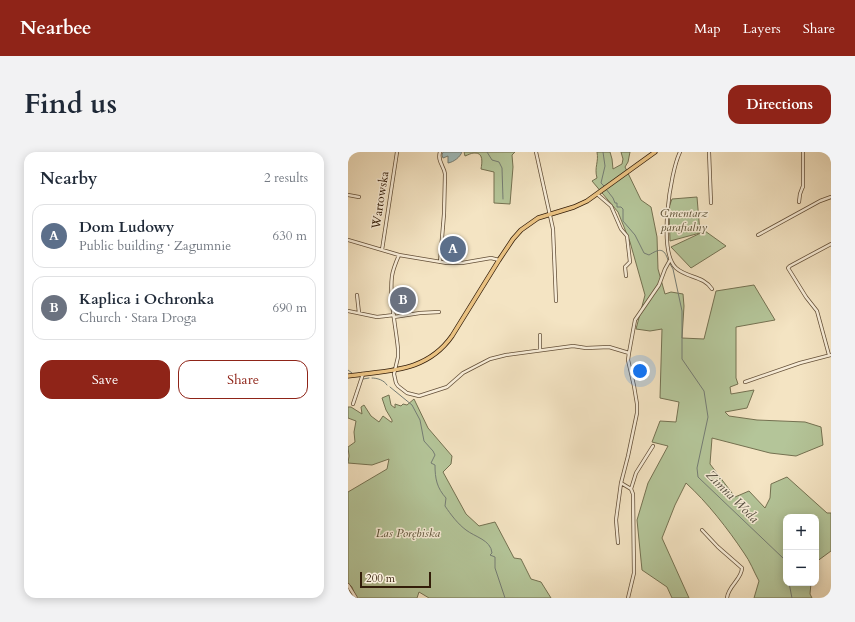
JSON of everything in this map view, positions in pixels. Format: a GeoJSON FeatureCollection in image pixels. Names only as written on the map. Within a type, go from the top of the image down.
{"type":"FeatureCollection","features":[{"type":"Feature","properties":{"kind":"main road"},"geometry":{"type":"LineString","coordinates":[[348,376],[394,370],[417,365],[440,350],[452,336],[518,232],[532,222],[550,214],[578,206],[655,152]]}},
{"type":"Feature","properties":{"kind":"street","name":"Wartowska"},"geometry":{"type":"LineString","coordinates":[[382,251],[397,152]]}},
{"type":"Feature","properties":{"kind":"street"},"geometry":{"type":"LineString","coordinates":[[440,152],[439,160],[445,174],[444,214],[440,262]]}},
{"type":"Feature","properties":{"kind":"street"},"geometry":{"type":"LineString","coordinates":[[536,152],[550,214],[554,242],[556,301]]}},
{"type":"Feature","properties":{"kind":"street"},"geometry":{"type":"LineString","coordinates":[[680,152],[674,166],[667,208],[668,250],[674,266],[689,276],[705,282],[712,289]]}},
{"type":"Feature","properties":{"kind":"street"},"geometry":{"type":"LineString","coordinates":[[709,152],[711,203]]}},
{"type":"Feature","properties":{"kind":"street"},"geometry":{"type":"LineString","coordinates":[[799,202],[803,186],[803,152]]}},
{"type":"Feature","properties":{"kind":"street"},"geometry":{"type":"LineString","coordinates":[[597,194],[611,206],[621,228],[627,236],[630,262],[625,267],[626,276]]}},
{"type":"Feature","properties":{"kind":"street"},"geometry":{"type":"LineString","coordinates":[[348,195],[359,197]]}},
{"type":"Feature","properties":{"kind":"street"},"geometry":{"type":"LineString","coordinates":[[758,235],[820,201],[831,197]]}},
{"type":"Feature","properties":{"kind":"street"},"geometry":{"type":"LineString","coordinates":[[348,240],[382,251],[440,262],[462,263],[491,258],[499,260]]}},
{"type":"Feature","properties":{"kind":"street"},"geometry":{"type":"LineString","coordinates":[[745,382],[800,363],[830,355],[817,311],[806,297],[788,268],[831,244]]}},
{"type":"Feature","properties":{"kind":"street"},"geometry":{"type":"LineString","coordinates":[[399,255],[392,277],[394,316],[398,349],[398,357],[394,370],[395,379],[398,386],[407,393],[419,396],[447,388],[463,373],[490,359],[517,353],[573,346],[590,348],[604,346],[613,347],[629,354]]}},
{"type":"Feature","properties":{"kind":"street"},"geometry":{"type":"LineString","coordinates":[[618,543],[616,520],[621,483],[637,413],[634,386],[628,363],[635,320],[659,285],[665,269],[671,260]]}},
{"type":"Feature","properties":{"kind":"street"},"geometry":{"type":"LineString","coordinates":[[357,295],[359,313]]}},
{"type":"Feature","properties":{"kind":"street"},"geometry":{"type":"LineString","coordinates":[[348,311],[377,317],[439,312]]}},
{"type":"Feature","properties":{"kind":"street"},"geometry":{"type":"LineString","coordinates":[[540,335],[540,350]]}},
{"type":"Feature","properties":{"kind":"street"},"geometry":{"type":"LineString","coordinates":[[353,404],[363,374]]}},
{"type":"Feature","properties":{"kind":"street"},"geometry":{"type":"LineString","coordinates":[[628,598],[634,573],[631,489],[636,473],[653,446]]}},
{"type":"Feature","properties":{"kind":"street"},"geometry":{"type":"LineString","coordinates":[[621,483],[631,489]]}},
{"type":"Feature","properties":{"kind":"street"},"geometry":{"type":"LineString","coordinates":[[702,530],[718,547],[742,568],[741,573],[728,592],[727,598]]}},
{"type":"Feature","properties":{"kind":"street"},"geometry":{"type":"LineString","coordinates":[[348,585],[356,598]]}},
{"type":"Feature","properties":{"kind":"green space"},"geometry":{"type":"Polygon","coordinates":[[[464,152],[515,152],[512,155],[513,167],[510,204],[494,203],[494,172],[481,169],[482,158],[479,154],[473,153],[465,156],[464,152]]]}},
{"type":"Feature","properties":{"kind":"green space"},"geometry":{"type":"Polygon","coordinates":[[[597,152],[610,152],[613,169],[622,164],[623,159],[621,152],[630,152],[628,162],[625,167],[641,200],[651,207],[657,237],[658,269],[665,294],[671,292],[683,294],[684,306],[682,338],[704,339],[716,291],[754,285],[775,320],[736,327],[736,378],[738,384],[730,387],[731,394],[754,390],[747,408],[725,412],[729,416],[757,420],[805,422],[821,427],[823,445],[796,456],[770,453],[712,438],[710,464],[735,497],[749,491],[765,508],[770,498],[771,484],[787,477],[827,513],[831,513],[831,551],[819,560],[819,514],[783,514],[783,586],[811,586],[810,594],[812,598],[754,598],[759,581],[748,559],[717,516],[686,483],[675,505],[662,538],[689,598],[672,598],[667,587],[642,570],[637,520],[648,483],[668,446],[652,442],[660,421],[676,422],[679,402],[660,398],[662,329],[650,331],[636,329],[645,295],[630,242],[618,212],[592,181],[597,178],[597,152]]]}},
{"type":"Feature","properties":{"kind":"green space","name":"Cmentarz parafialny"},"geometry":{"type":"Polygon","coordinates":[[[697,197],[700,233],[670,241],[669,207],[672,199],[697,197]]]}},
{"type":"Feature","properties":{"kind":"green space"},"geometry":{"type":"Polygon","coordinates":[[[705,231],[726,246],[691,268],[671,247],[705,231]]]}},
{"type":"Feature","properties":{"kind":"green space","name":"Las Porębiska"},"geometry":{"type":"Polygon","coordinates":[[[389,395],[391,405],[395,408],[395,404],[401,406],[403,404],[407,405],[414,399],[428,428],[452,456],[451,464],[443,472],[466,514],[479,526],[495,522],[514,558],[521,559],[531,579],[541,582],[551,598],[429,598],[419,592],[417,598],[356,598],[352,587],[348,583],[348,492],[387,469],[389,459],[372,465],[348,463],[348,447],[355,442],[354,432],[356,421],[348,418],[348,407],[351,407],[362,414],[361,407],[364,405],[371,416],[379,422],[383,416],[392,422],[382,398],[389,395]]]}},
{"type":"Feature","properties":{"kind":"water"},"geometry":{"type":"Polygon","coordinates":[[[443,152],[462,152],[460,156],[448,163],[448,156],[443,158],[443,152]]]}},
{"type":"Feature","properties":{"kind":"waterway"},"geometry":{"type":"LineString","coordinates":[[487,152],[492,160],[499,162],[502,168],[503,199]]}},
{"type":"Feature","properties":{"kind":"waterway","name":"Zimna Woda"},"geometry":{"type":"LineString","coordinates":[[603,152],[605,166],[601,183],[604,186]]}},
{"type":"Feature","properties":{"kind":"waterway","name":"Zimna Woda"},"geometry":{"type":"LineString","coordinates":[[606,189],[615,203],[617,203],[617,207],[621,207],[623,209],[623,221],[635,235],[644,253],[649,255],[661,250],[665,253],[668,260]]}},
{"type":"Feature","properties":{"kind":"waterway","name":"Zimna Woda"},"geometry":{"type":"LineString","coordinates":[[670,264],[673,269],[682,311],[682,359],[704,391],[708,417],[697,468],[698,477],[783,558]]}},
{"type":"Feature","properties":{"kind":"waterway"},"geometry":{"type":"LineString","coordinates":[[348,370],[352,373]]}},
{"type":"Feature","properties":{"kind":"waterway"},"geometry":{"type":"LineString","coordinates":[[363,379],[369,378]]}},
{"type":"Feature","properties":{"kind":"waterway"},"geometry":{"type":"LineString","coordinates":[[372,378],[376,378],[387,385]]}},
{"type":"Feature","properties":{"kind":"waterway"},"geometry":{"type":"LineString","coordinates":[[390,387],[412,405],[420,420],[424,441],[435,455],[431,463],[435,465],[437,483],[440,491],[446,498],[445,506],[460,525],[489,545],[492,553],[490,555],[495,557],[495,568],[505,598]]}},
{"type":"Feature","properties":{"kind":"waterway","name":"Zimna Woda"},"geometry":{"type":"LineString","coordinates":[[790,586],[792,598]]}},
{"type":"Feature","properties":{"kind":"place","name":"Dom Ludowy"},"geometry":{"type":"Point","coordinates":[453,249]}},
{"type":"Feature","properties":{"kind":"place","name":"Kaplica i Ochronka"},"geometry":{"type":"Point","coordinates":[403,300]}}]}
